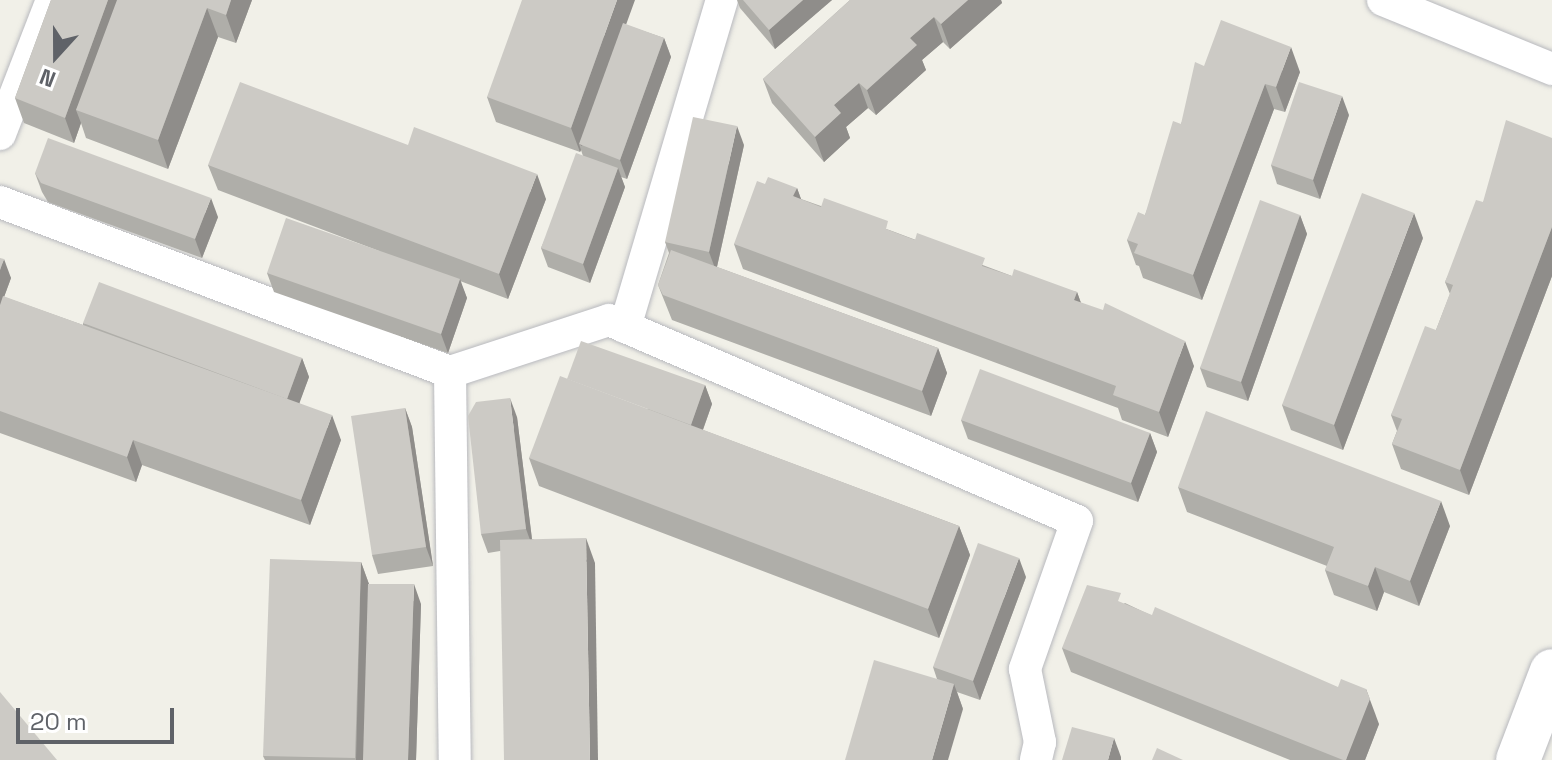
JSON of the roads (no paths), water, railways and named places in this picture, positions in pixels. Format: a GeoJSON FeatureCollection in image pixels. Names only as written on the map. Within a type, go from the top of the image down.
{"type":"FeatureCollection","features":[{"type":"Feature","properties":{"kind":"street"},"geometry":{"type":"LineString","coordinates":[[1518,760],[1552,671]]}},
{"type":"Feature","properties":{"kind":"lane"},"geometry":{"type":"LineString","coordinates":[[0,134],[52,0]]}},
{"type":"Feature","properties":{"kind":"lane"},"geometry":{"type":"LineString","coordinates":[[625,327],[722,0]]}},
{"type":"Feature","properties":{"kind":"lane"},"geometry":{"type":"LineString","coordinates":[[1383,0],[1552,69]]}},
{"type":"Feature","properties":{"kind":"lane"},"geometry":{"type":"LineString","coordinates":[[0,202],[450,372],[609,320],[1077,521],[1025,669],[1040,742],[1036,760]]}},
{"type":"Feature","properties":{"kind":"lane"},"geometry":{"type":"LineString","coordinates":[[450,372],[455,760]]}}]}
